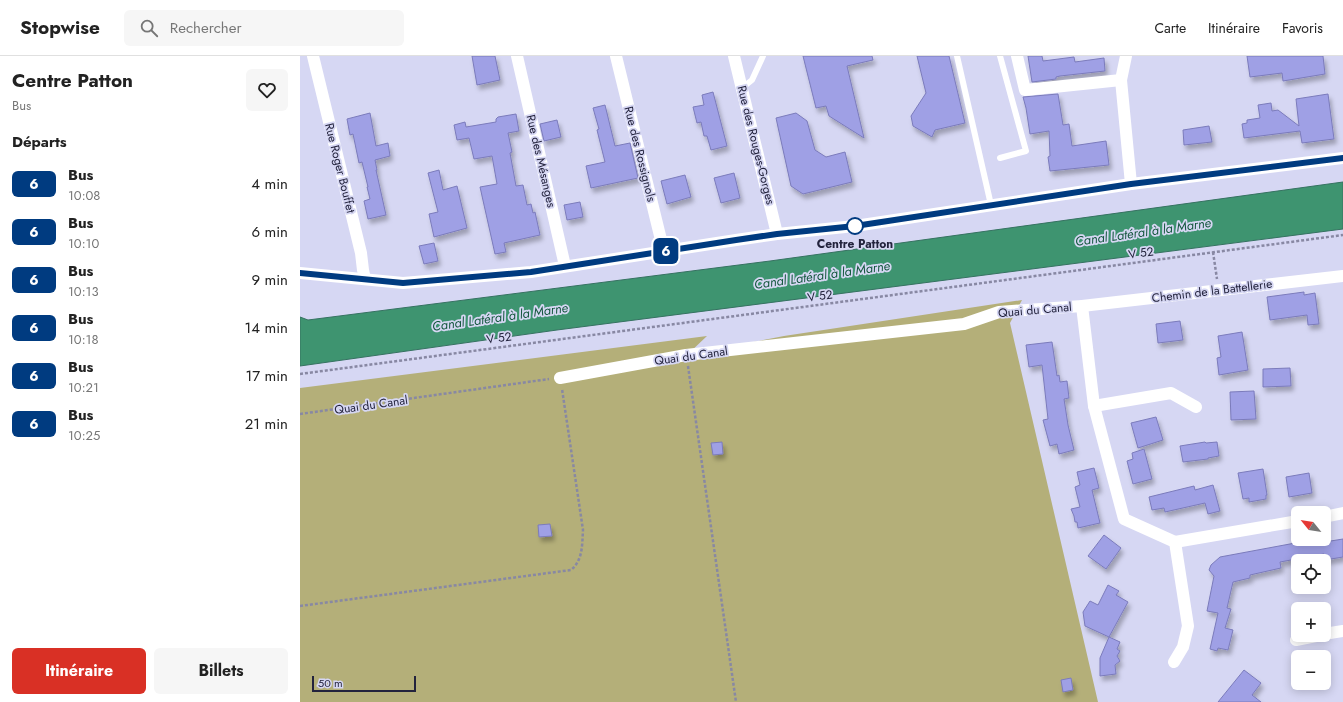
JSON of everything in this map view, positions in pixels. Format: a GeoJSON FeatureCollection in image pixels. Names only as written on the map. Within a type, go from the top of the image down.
{"type":"FeatureCollection","features":[{"type":"Feature","properties":{"kind":"street","name":"Rue Roger Bouffet"},"geometry":{"type":"LineString","coordinates":[[313,56],[361,252],[363,270],[366,279]]}},
{"type":"Feature","properties":{"kind":"street","name":"Rue des Mésanges"},"geometry":{"type":"LineString","coordinates":[[517,56],[565,266]]}},
{"type":"Feature","properties":{"kind":"street","name":"Rue des Rossignols"},"geometry":{"type":"LineString","coordinates":[[616,56],[664,252]]}},
{"type":"Feature","properties":{"kind":"street","name":"Rue des Rouges-Gorges"},"geometry":{"type":"LineString","coordinates":[[734,56],[777,234]]}},
{"type":"Feature","properties":{"kind":"street"},"geometry":{"type":"LineString","coordinates":[[1017,56],[1025,90],[1121,80]]}},
{"type":"Feature","properties":{"kind":"street"},"geometry":{"type":"LineString","coordinates":[[1126,56],[1121,80],[1131,184]]}},
{"type":"Feature","properties":{"kind":"street"},"geometry":{"type":"LineString","coordinates":[[300,273],[403,283],[531,272],[777,234],[855,226],[1131,184],[1343,158]]}},
{"type":"Feature","properties":{"kind":"street","name":"Chemin de la Battellerie"},"geometry":{"type":"LineString","coordinates":[[1082,306],[1343,276]]}},
{"type":"Feature","properties":{"kind":"street"},"geometry":{"type":"LineString","coordinates":[[1321,279],[1343,283]]}},
{"type":"Feature","properties":{"kind":"street"},"geometry":{"type":"LineString","coordinates":[[1082,306],[1094,406],[1124,519],[1175,542],[1291,522]]}},
{"type":"Feature","properties":{"kind":"street","name":"Quai du Canal"},"geometry":{"type":"LineString","coordinates":[[560,378],[686,355],[964,324],[999,312],[1082,306]]}},
{"type":"Feature","properties":{"kind":"street"},"geometry":{"type":"LineString","coordinates":[[1094,406],[1171,393],[1196,407]]}},
{"type":"Feature","properties":{"kind":"street"},"geometry":{"type":"LineString","coordinates":[[1331,516],[1343,514]]}},
{"type":"Feature","properties":{"kind":"street"},"geometry":{"type":"LineString","coordinates":[[1174,662],[1183,647],[1188,626],[1175,542]]}},
{"type":"Feature","properties":{"kind":"street"},"geometry":{"type":"LineString","coordinates":[[1331,633],[1343,631]]}},
{"type":"Feature","properties":{"kind":"lane"},"geometry":{"type":"LineString","coordinates":[[742,88],[752,80],[763,56]]}},
{"type":"Feature","properties":{"kind":"lane"},"geometry":{"type":"LineString","coordinates":[[957,56],[991,205]]}},
{"type":"Feature","properties":{"kind":"lane"},"geometry":{"type":"LineString","coordinates":[[1000,56],[1026,151],[1000,158]]}},
{"type":"Feature","properties":{"kind":"path","name":"V 52"},"geometry":{"type":"LineString","coordinates":[[300,374],[1343,235]]}},
{"type":"Feature","properties":{"kind":"path"},"geometry":{"type":"LineString","coordinates":[[1213,252],[1218,291]]}},
{"type":"Feature","properties":{"kind":"path"},"geometry":{"type":"LineString","coordinates":[[686,355],[736,702]]}},
{"type":"Feature","properties":{"kind":"path"},"geometry":{"type":"LineString","coordinates":[[300,606],[571,570],[577,565],[582,554],[583,530],[560,378]]}},
{"type":"Feature","properties":{"kind":"path","name":"Quai du Canal"},"geometry":{"type":"LineString","coordinates":[[300,414],[560,378]]}},
{"type":"Feature","properties":{"kind":"shaded area"},"geometry":{"type":"Polygon","coordinates":[[[1022,300],[1010,323],[1098,702],[300,702],[300,388],[707,336],[687,355],[784,336],[1022,300]]]}},
{"type":"Feature","properties":{"kind":"water","name":"Canal Latéral à la Marne"},"geometry":{"type":"Polygon","coordinates":[[[1343,182],[1343,229],[557,330],[300,366],[300,317],[308,320],[770,261],[1343,182]]]}},
{"type":"Feature","properties":{"kind":"building"},"geometry":{"type":"Polygon","coordinates":[[[472,56],[495,56],[500,80],[477,85],[472,56]]]}},
{"type":"Feature","properties":{"kind":"building"},"geometry":{"type":"Polygon","coordinates":[[[803,56],[872,56],[873,60],[847,66],[864,138],[829,116],[826,106],[816,108],[803,56]]]}},
{"type":"Feature","properties":{"kind":"building"},"geometry":{"type":"Polygon","coordinates":[[[917,56],[949,56],[965,123],[935,130],[932,137],[913,126],[911,116],[926,93],[917,56]]]}},
{"type":"Feature","properties":{"kind":"building"},"geometry":{"type":"Polygon","coordinates":[[[1028,56],[1042,56],[1043,61],[1074,57],[1075,62],[1104,58],[1105,71],[1060,76],[1056,77],[1056,79],[1032,82],[1028,56]]]}},
{"type":"Feature","properties":{"kind":"building"},"geometry":{"type":"Polygon","coordinates":[[[1247,56],[1323,56],[1325,74],[1283,81],[1282,73],[1250,77],[1247,56]]]}},
{"type":"Feature","properties":{"kind":"building"},"geometry":{"type":"Polygon","coordinates":[[[713,92],[727,146],[711,150],[707,136],[704,136],[701,122],[697,123],[693,107],[704,105],[702,95],[713,92]]]}},
{"type":"Feature","properties":{"kind":"building"},"geometry":{"type":"Polygon","coordinates":[[[1058,94],[1063,125],[1069,124],[1072,146],[1106,141],[1109,165],[1050,171],[1048,157],[1050,156],[1049,131],[1030,134],[1023,97],[1058,94]]]}},
{"type":"Feature","properties":{"kind":"building"},"geometry":{"type":"Polygon","coordinates":[[[1328,94],[1334,139],[1302,143],[1300,131],[1244,138],[1242,124],[1247,123],[1247,120],[1260,118],[1258,105],[1271,103],[1272,111],[1278,110],[1299,126],[1296,99],[1328,94]]]}},
{"type":"Feature","properties":{"kind":"building"},"geometry":{"type":"Polygon","coordinates":[[[605,105],[615,146],[630,143],[638,178],[591,188],[586,166],[605,162],[597,130],[599,129],[593,108],[605,105]]]}},
{"type":"Feature","properties":{"kind":"building"},"geometry":{"type":"Polygon","coordinates":[[[370,113],[376,146],[388,143],[390,156],[375,160],[386,215],[368,219],[364,201],[370,199],[368,187],[362,162],[359,163],[353,134],[350,135],[347,119],[370,113]]]}},
{"type":"Feature","properties":{"kind":"building"},"geometry":{"type":"Polygon","coordinates":[[[796,113],[807,121],[815,150],[826,157],[845,152],[852,182],[803,194],[791,186],[776,118],[796,113]]]}},
{"type":"Feature","properties":{"kind":"building"},"geometry":{"type":"Polygon","coordinates":[[[516,114],[519,131],[508,133],[516,186],[523,185],[527,205],[531,204],[533,213],[535,212],[540,235],[504,243],[506,252],[495,254],[480,187],[497,184],[492,156],[474,159],[469,138],[457,140],[454,125],[465,122],[466,127],[496,122],[498,117],[516,114]]]}},
{"type":"Feature","properties":{"kind":"building"},"geometry":{"type":"Polygon","coordinates":[[[557,120],[561,137],[544,141],[540,124],[557,120]]]}},
{"type":"Feature","properties":{"kind":"building"},"geometry":{"type":"Polygon","coordinates":[[[1209,126],[1212,142],[1184,145],[1183,130],[1209,126]]]}},
{"type":"Feature","properties":{"kind":"building"},"geometry":{"type":"Polygon","coordinates":[[[439,170],[443,190],[457,186],[467,228],[434,237],[429,214],[438,212],[428,173],[439,170]]]}},
{"type":"Feature","properties":{"kind":"building"},"geometry":{"type":"Polygon","coordinates":[[[734,173],[740,198],[721,203],[714,178],[734,173]]]}},
{"type":"Feature","properties":{"kind":"building"},"geometry":{"type":"Polygon","coordinates":[[[685,175],[691,197],[667,204],[661,181],[685,175]]]}},
{"type":"Feature","properties":{"kind":"building"},"geometry":{"type":"Polygon","coordinates":[[[580,202],[583,217],[567,220],[564,205],[580,202]]]}},
{"type":"Feature","properties":{"kind":"building"},"geometry":{"type":"Polygon","coordinates":[[[434,243],[438,261],[424,264],[419,246],[434,243]]]}},
{"type":"Feature","properties":{"kind":"building"},"geometry":{"type":"Polygon","coordinates":[[[1304,292],[1304,295],[1315,293],[1319,324],[1308,325],[1307,315],[1270,320],[1267,297],[1304,292]]]}},
{"type":"Feature","properties":{"kind":"building"},"geometry":{"type":"Polygon","coordinates":[[[1180,321],[1183,340],[1158,343],[1156,324],[1180,321]]]}},
{"type":"Feature","properties":{"kind":"building"},"geometry":{"type":"Polygon","coordinates":[[[1242,332],[1248,370],[1219,375],[1217,358],[1221,357],[1218,336],[1242,332]]]}},
{"type":"Feature","properties":{"kind":"building"},"geometry":{"type":"Polygon","coordinates":[[[1052,342],[1057,376],[1059,375],[1060,382],[1067,381],[1069,398],[1064,399],[1074,450],[1059,454],[1057,444],[1050,446],[1043,420],[1048,419],[1042,365],[1029,367],[1026,345],[1052,342]]]}},
{"type":"Feature","properties":{"kind":"building"},"geometry":{"type":"Polygon","coordinates":[[[1290,368],[1291,386],[1263,387],[1263,369],[1290,368]]]}},
{"type":"Feature","properties":{"kind":"building"},"geometry":{"type":"Polygon","coordinates":[[[1254,391],[1256,419],[1231,420],[1230,392],[1254,391]]]}},
{"type":"Feature","properties":{"kind":"building"},"geometry":{"type":"Polygon","coordinates":[[[1156,417],[1163,440],[1138,448],[1131,423],[1156,417]]]}},
{"type":"Feature","properties":{"kind":"building"},"geometry":{"type":"Polygon","coordinates":[[[722,442],[723,454],[713,455],[711,443],[722,442]]]}},
{"type":"Feature","properties":{"kind":"building"},"geometry":{"type":"Polygon","coordinates":[[[1205,442],[1217,442],[1219,456],[1183,462],[1180,446],[1205,442]]]}},
{"type":"Feature","properties":{"kind":"building"},"geometry":{"type":"Polygon","coordinates":[[[1144,449],[1152,479],[1133,484],[1127,461],[1133,459],[1132,453],[1144,449]]]}},
{"type":"Feature","properties":{"kind":"building"},"geometry":{"type":"Polygon","coordinates":[[[1094,468],[1099,488],[1092,490],[1100,523],[1078,528],[1071,509],[1080,507],[1075,487],[1080,485],[1077,472],[1094,468]]]}},
{"type":"Feature","properties":{"kind":"building"},"geometry":{"type":"Polygon","coordinates":[[[1263,469],[1267,495],[1266,499],[1249,502],[1249,498],[1243,499],[1238,473],[1263,469]]]}},
{"type":"Feature","properties":{"kind":"building"},"geometry":{"type":"Polygon","coordinates":[[[1309,473],[1312,493],[1289,497],[1286,477],[1309,473]]]}},
{"type":"Feature","properties":{"kind":"building"},"geometry":{"type":"Polygon","coordinates":[[[1213,485],[1220,511],[1208,514],[1205,503],[1165,512],[1164,508],[1152,510],[1149,497],[1194,486],[1195,490],[1213,485]]]}},
{"type":"Feature","properties":{"kind":"building"},"geometry":{"type":"Polygon","coordinates":[[[550,524],[552,536],[539,537],[538,525],[550,524]]]}},
{"type":"Feature","properties":{"kind":"building"},"geometry":{"type":"Polygon","coordinates":[[[1104,535],[1121,548],[1106,569],[1088,556],[1104,535]]]}},
{"type":"Feature","properties":{"kind":"building"},"geometry":{"type":"Polygon","coordinates":[[[1343,539],[1343,557],[1331,559],[1331,554],[1291,554],[1291,560],[1280,562],[1281,568],[1250,575],[1250,578],[1233,582],[1227,608],[1231,609],[1225,628],[1233,630],[1228,650],[1218,648],[1217,651],[1210,649],[1218,613],[1207,611],[1214,576],[1209,570],[1211,565],[1220,557],[1291,544],[1291,546],[1331,546],[1331,541],[1343,539]]]}},
{"type":"Feature","properties":{"kind":"building"},"geometry":{"type":"Polygon","coordinates":[[[1108,585],[1119,591],[1116,595],[1128,602],[1109,637],[1085,626],[1083,612],[1090,601],[1098,605],[1108,585]]]}},
{"type":"Feature","properties":{"kind":"building"},"geometry":{"type":"Polygon","coordinates":[[[1109,637],[1120,642],[1117,649],[1120,651],[1117,656],[1120,661],[1115,665],[1116,674],[1100,676],[1100,658],[1109,637]]]}},
{"type":"Feature","properties":{"kind":"building"},"geometry":{"type":"Polygon","coordinates":[[[1244,670],[1261,683],[1252,695],[1261,702],[1218,702],[1244,670]]]}},
{"type":"Feature","properties":{"kind":"building"},"geometry":{"type":"Polygon","coordinates":[[[1071,678],[1073,690],[1063,692],[1061,680],[1071,678]]]}},
{"type":"Feature","properties":{"kind":"bus line","name":"6"},"geometry":{"type":"LineString","coordinates":[[300,273],[403,283],[531,272],[736,240],[805,230],[855,226],[1131,184],[1343,158]]}},
{"type":"Feature","properties":{"kind":"place","name":"Centre Patton"},"geometry":{"type":"Point","coordinates":[855,226]}}]}
